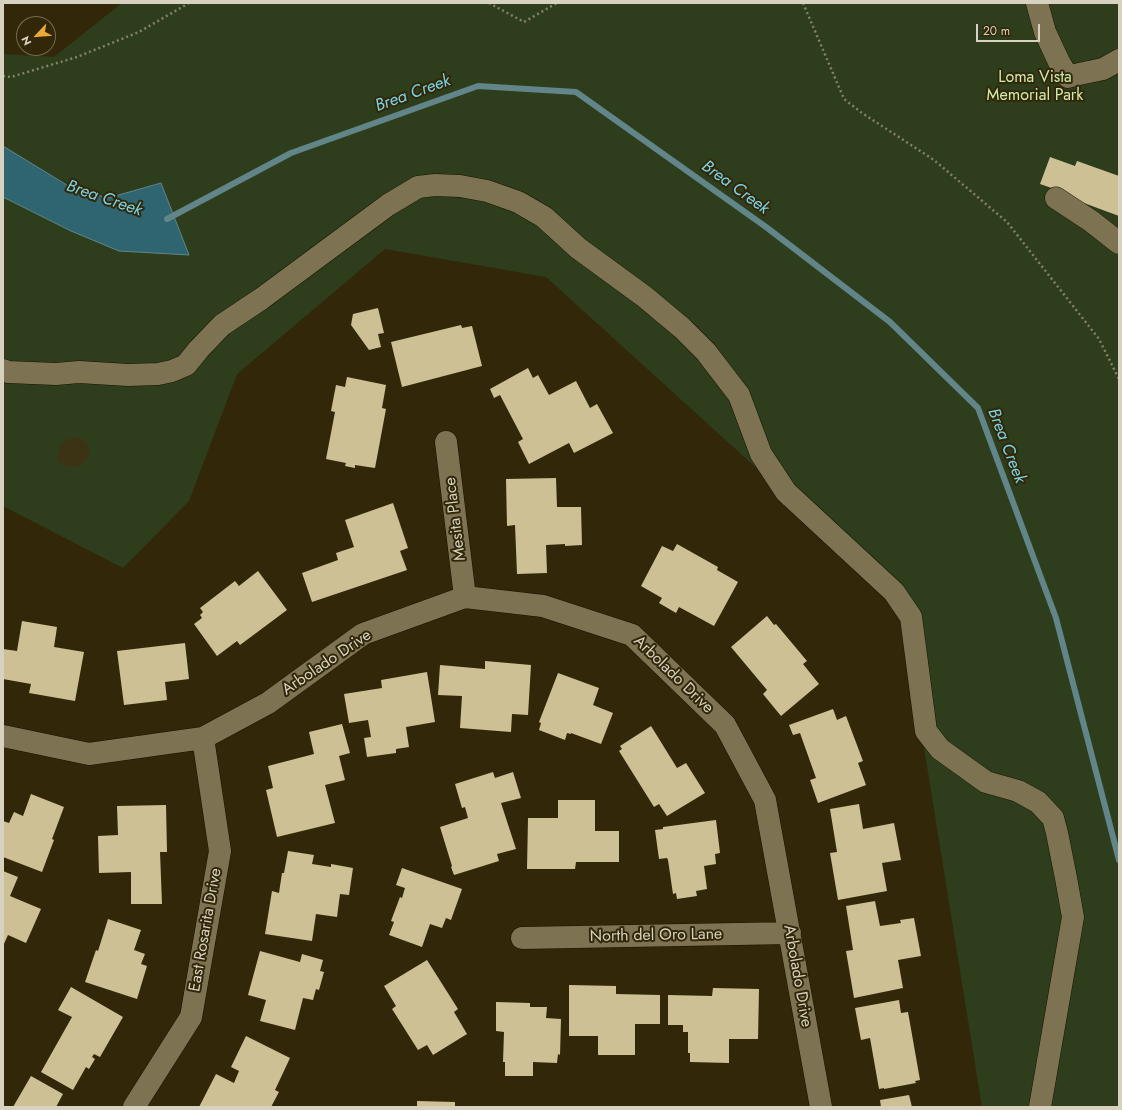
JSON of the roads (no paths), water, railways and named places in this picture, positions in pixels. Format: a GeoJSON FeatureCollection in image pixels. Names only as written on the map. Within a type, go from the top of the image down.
{"type":"FeatureCollection","features":[{"type":"Feature","properties":{"kind":"street"},"geometry":{"type":"LineString","coordinates":[[1037,3],[1044,32],[1068,77],[1103,69],[1119,60]]}},
{"type":"Feature","properties":{"kind":"street"},"geometry":{"type":"LineString","coordinates":[[3,370],[8,372],[56,374],[79,372],[128,375],[158,374],[172,371],[186,365],[199,348],[222,325],[261,299],[388,205],[418,187],[435,185],[460,186],[488,191],[518,202],[544,217],[578,248],[645,297],[682,328],[706,352],[739,395],[761,454],[786,492],[894,592],[911,617],[926,731],[940,749],[986,782],[1018,791],[1038,802],[1053,818],[1073,917],[1040,1107]]}},
{"type":"Feature","properties":{"kind":"street"},"geometry":{"type":"LineString","coordinates":[[1056,198],[1091,221],[1119,243]]}},
{"type":"Feature","properties":{"kind":"street","name":"Mesita Place"},"geometry":{"type":"LineString","coordinates":[[446,442],[465,597]]}},
{"type":"Feature","properties":{"kind":"street","name":"Arbolado Drive"},"geometry":{"type":"LineString","coordinates":[[3,736],[90,754],[203,738],[268,703],[363,634],[465,597],[543,606],[632,635],[725,725],[765,800],[821,1107]]}},
{"type":"Feature","properties":{"kind":"street","name":"East Rosarita Drive"},"geometry":{"type":"LineString","coordinates":[[134,1107],[191,1017],[220,851],[203,738]]}},
{"type":"Feature","properties":{"kind":"street","name":"North del Oro Lane"},"geometry":{"type":"LineString","coordinates":[[522,938],[790,933]]}},
{"type":"Feature","properties":{"kind":"water"},"geometry":{"type":"Polygon","coordinates":[[[3,146],[70,187],[108,198],[161,183],[189,255],[119,251],[71,231],[3,197],[3,146]]]}},
{"type":"Feature","properties":{"kind":"waterway","name":"Brea Creek"},"geometry":{"type":"LineString","coordinates":[[167,219],[291,153],[478,86],[576,92],[766,227],[890,322],[978,408],[1056,618],[1119,860]]}},
{"type":"Feature","properties":{"kind":"park label","name":"Loma Vista Memorial Park"},"geometry":{"type":"Point","coordinates":[1035,87]}}]}
